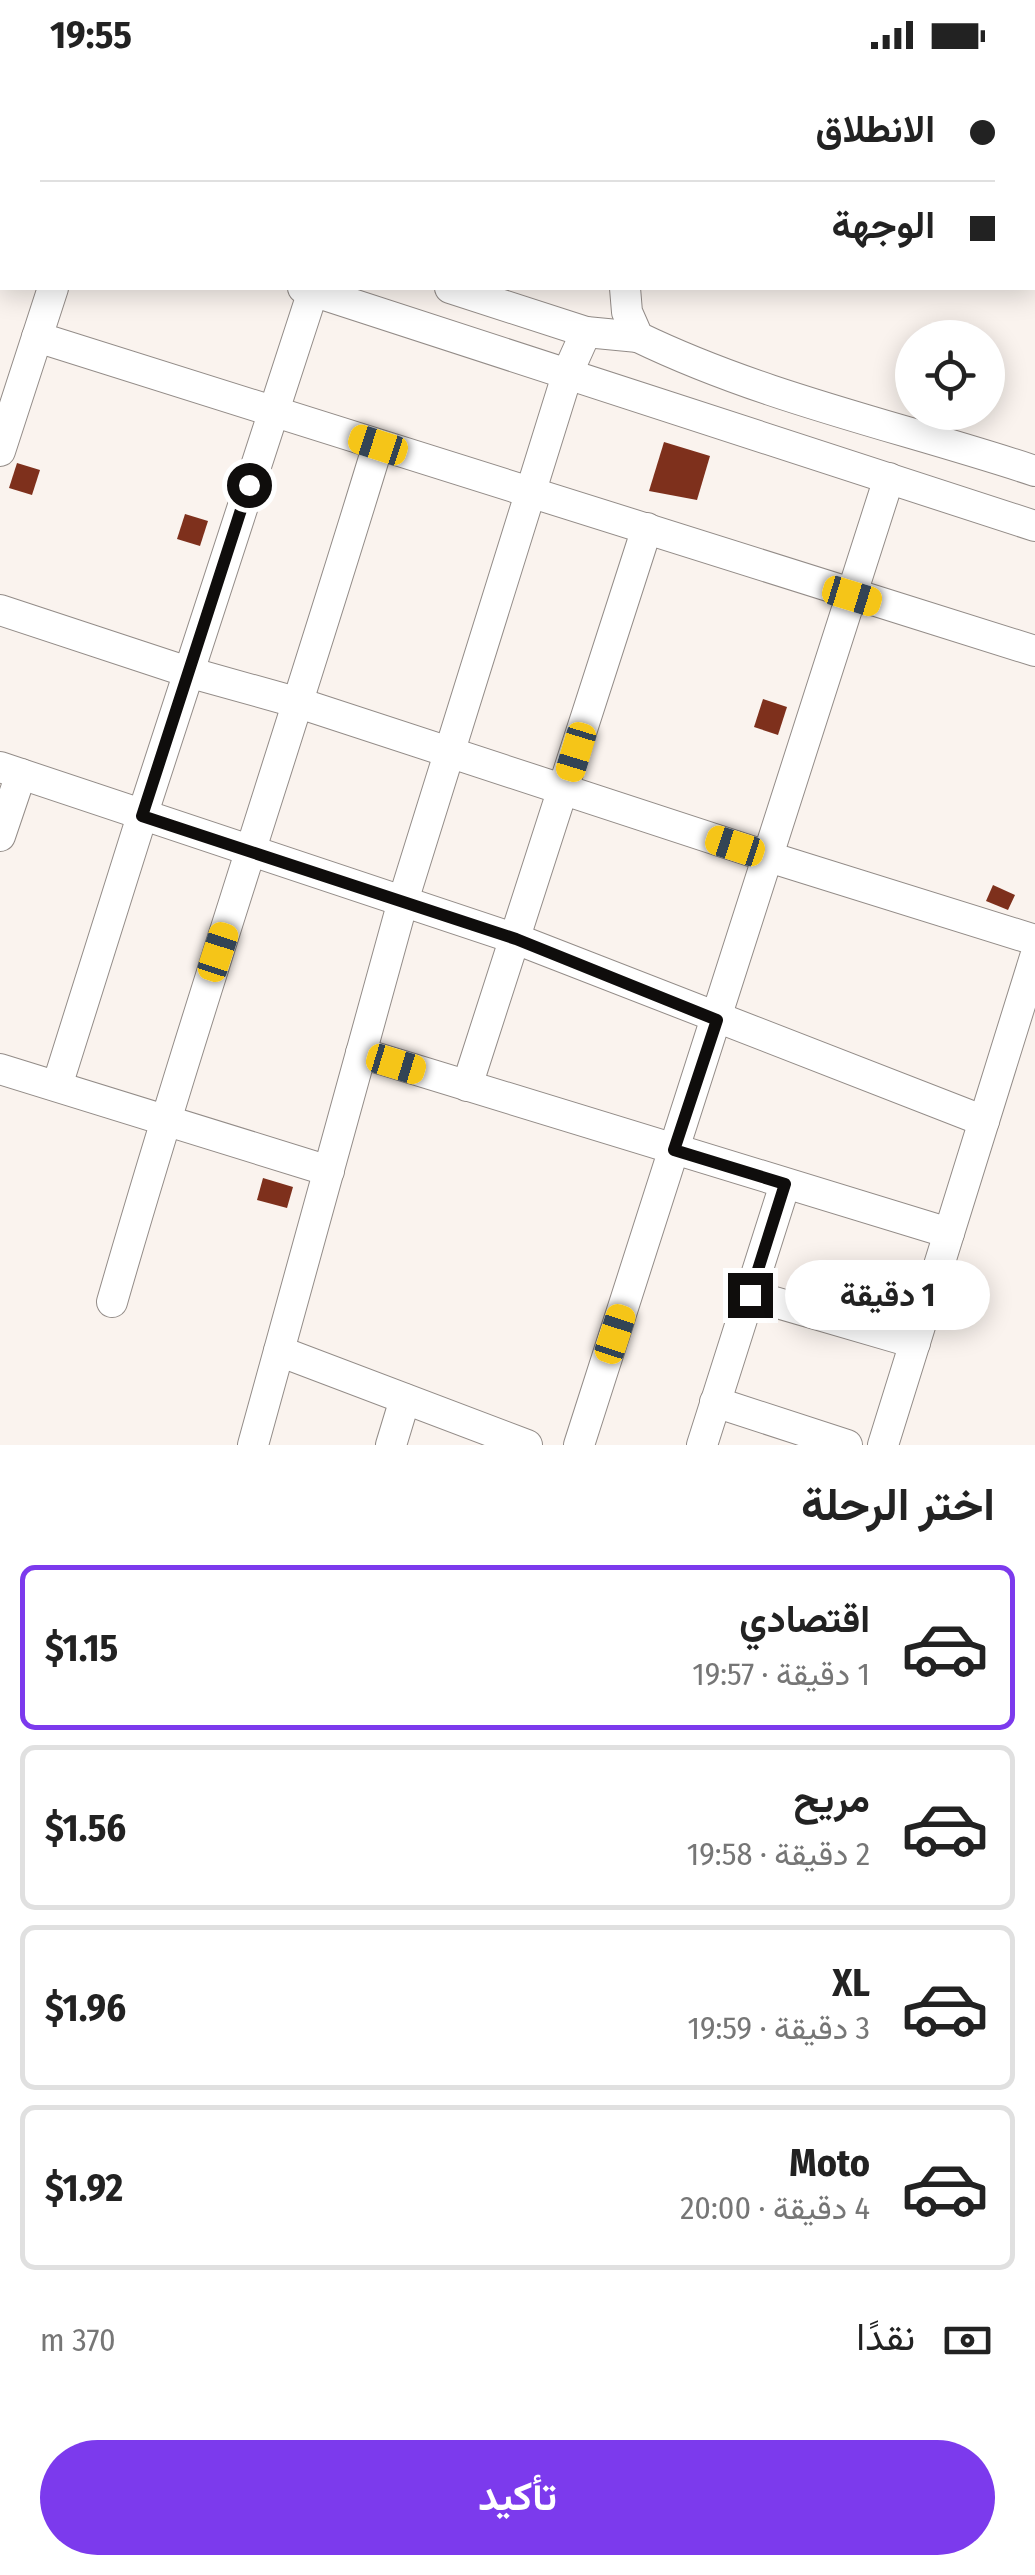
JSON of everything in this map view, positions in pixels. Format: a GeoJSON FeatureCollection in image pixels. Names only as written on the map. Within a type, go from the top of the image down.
{"type":"FeatureCollection","features":[{"type":"Feature","properties":{"kind":"street"},"geometry":{"type":"LineString","coordinates":[[0,451],[52,290]]}},
{"type":"Feature","properties":{"kind":"street"},"geometry":{"type":"LineString","coordinates":[[58,1086],[274,410],[308,290]]}},
{"type":"Feature","properties":{"kind":"street"},"geometry":{"type":"LineString","coordinates":[[311,290],[1035,526]]}},
{"type":"Feature","properties":{"kind":"street"},"geometry":{"type":"LineString","coordinates":[[456,290],[586,332],[638,337],[788,398],[930,436],[1035,470]]}},
{"type":"Feature","properties":{"kind":"street"},"geometry":{"type":"LineString","coordinates":[[625,290],[627,312],[638,337]]}},
{"type":"Feature","properties":{"kind":"street"},"geometry":{"type":"LineString","coordinates":[[254,1445],[402,901],[568,372],[586,332]]}},
{"type":"Feature","properties":{"kind":"street"},"geometry":{"type":"LineString","coordinates":[[37,337],[1035,651]]}},
{"type":"Feature","properties":{"kind":"street"},"geometry":{"type":"LineString","coordinates":[[112,1302],[164,1120],[378,445]]}},
{"type":"Feature","properties":{"kind":"street"},"geometry":{"type":"LineString","coordinates":[[579,1445],[889,478]]}},
{"type":"Feature","properties":{"kind":"street"},"geometry":{"type":"LineString","coordinates":[[468,1086],[648,528]]}},
{"type":"Feature","properties":{"kind":"street"},"geometry":{"type":"LineString","coordinates":[[0,610],[188,672],[299,702],[1035,940]]}},
{"type":"Feature","properties":{"kind":"street"},"geometry":{"type":"LineString","coordinates":[[0,836],[10,771],[516,939],[984,1121]]}},
{"type":"Feature","properties":{"kind":"street"},"geometry":{"type":"LineString","coordinates":[[884,1445],[1035,957]]}},
{"type":"Feature","properties":{"kind":"street"},"geometry":{"type":"LineString","coordinates":[[361,1053],[949,1234]]}},
{"type":"Feature","properties":{"kind":"street"},"geometry":{"type":"LineString","coordinates":[[0,1069],[329,1170]]}},
{"type":"Feature","properties":{"kind":"street"},"geometry":{"type":"LineString","coordinates":[[702,1445],[785,1184]]}},
{"type":"Feature","properties":{"kind":"street"},"geometry":{"type":"LineString","coordinates":[[750,1295],[915,1343]]}},
{"type":"Feature","properties":{"kind":"street"},"geometry":{"type":"LineString","coordinates":[[279,1351],[527,1445]]}},
{"type":"Feature","properties":{"kind":"street"},"geometry":{"type":"LineString","coordinates":[[391,1445],[405,1399]]}},
{"type":"Feature","properties":{"kind":"street"},"geometry":{"type":"LineString","coordinates":[[715,1402],[847,1445]]}},
{"type":"Feature","properties":{"kind":"building"},"geometry":{"type":"Polygon","coordinates":[[[664,442],[710,456],[697,500],[649,491],[664,442]]]}},
{"type":"Feature","properties":{"kind":"building"},"geometry":{"type":"Polygon","coordinates":[[[17,463],[40,470],[32,495],[9,488],[17,463]]]}},
{"type":"Feature","properties":{"kind":"building"},"geometry":{"type":"Polygon","coordinates":[[[185,514],[208,521],[200,546],[177,539],[185,514]]]}},
{"type":"Feature","properties":{"kind":"building"},"geometry":{"type":"Polygon","coordinates":[[[763,699],[787,707],[778,735],[754,727],[763,699]]]}},
{"type":"Feature","properties":{"kind":"building"},"geometry":{"type":"Polygon","coordinates":[[[993,885],[1015,895],[1008,910],[986,901],[993,885]]]}},
{"type":"Feature","properties":{"kind":"building"},"geometry":{"type":"Polygon","coordinates":[[[263,1178],[293,1187],[287,1208],[257,1200],[263,1178]]]}},
{"type":"Feature","properties":{"kind":"route"},"geometry":{"type":"LineString","coordinates":[[249,485],[142,816],[516,939],[717,1020],[674,1150],[785,1184],[750,1295]]}}]}
